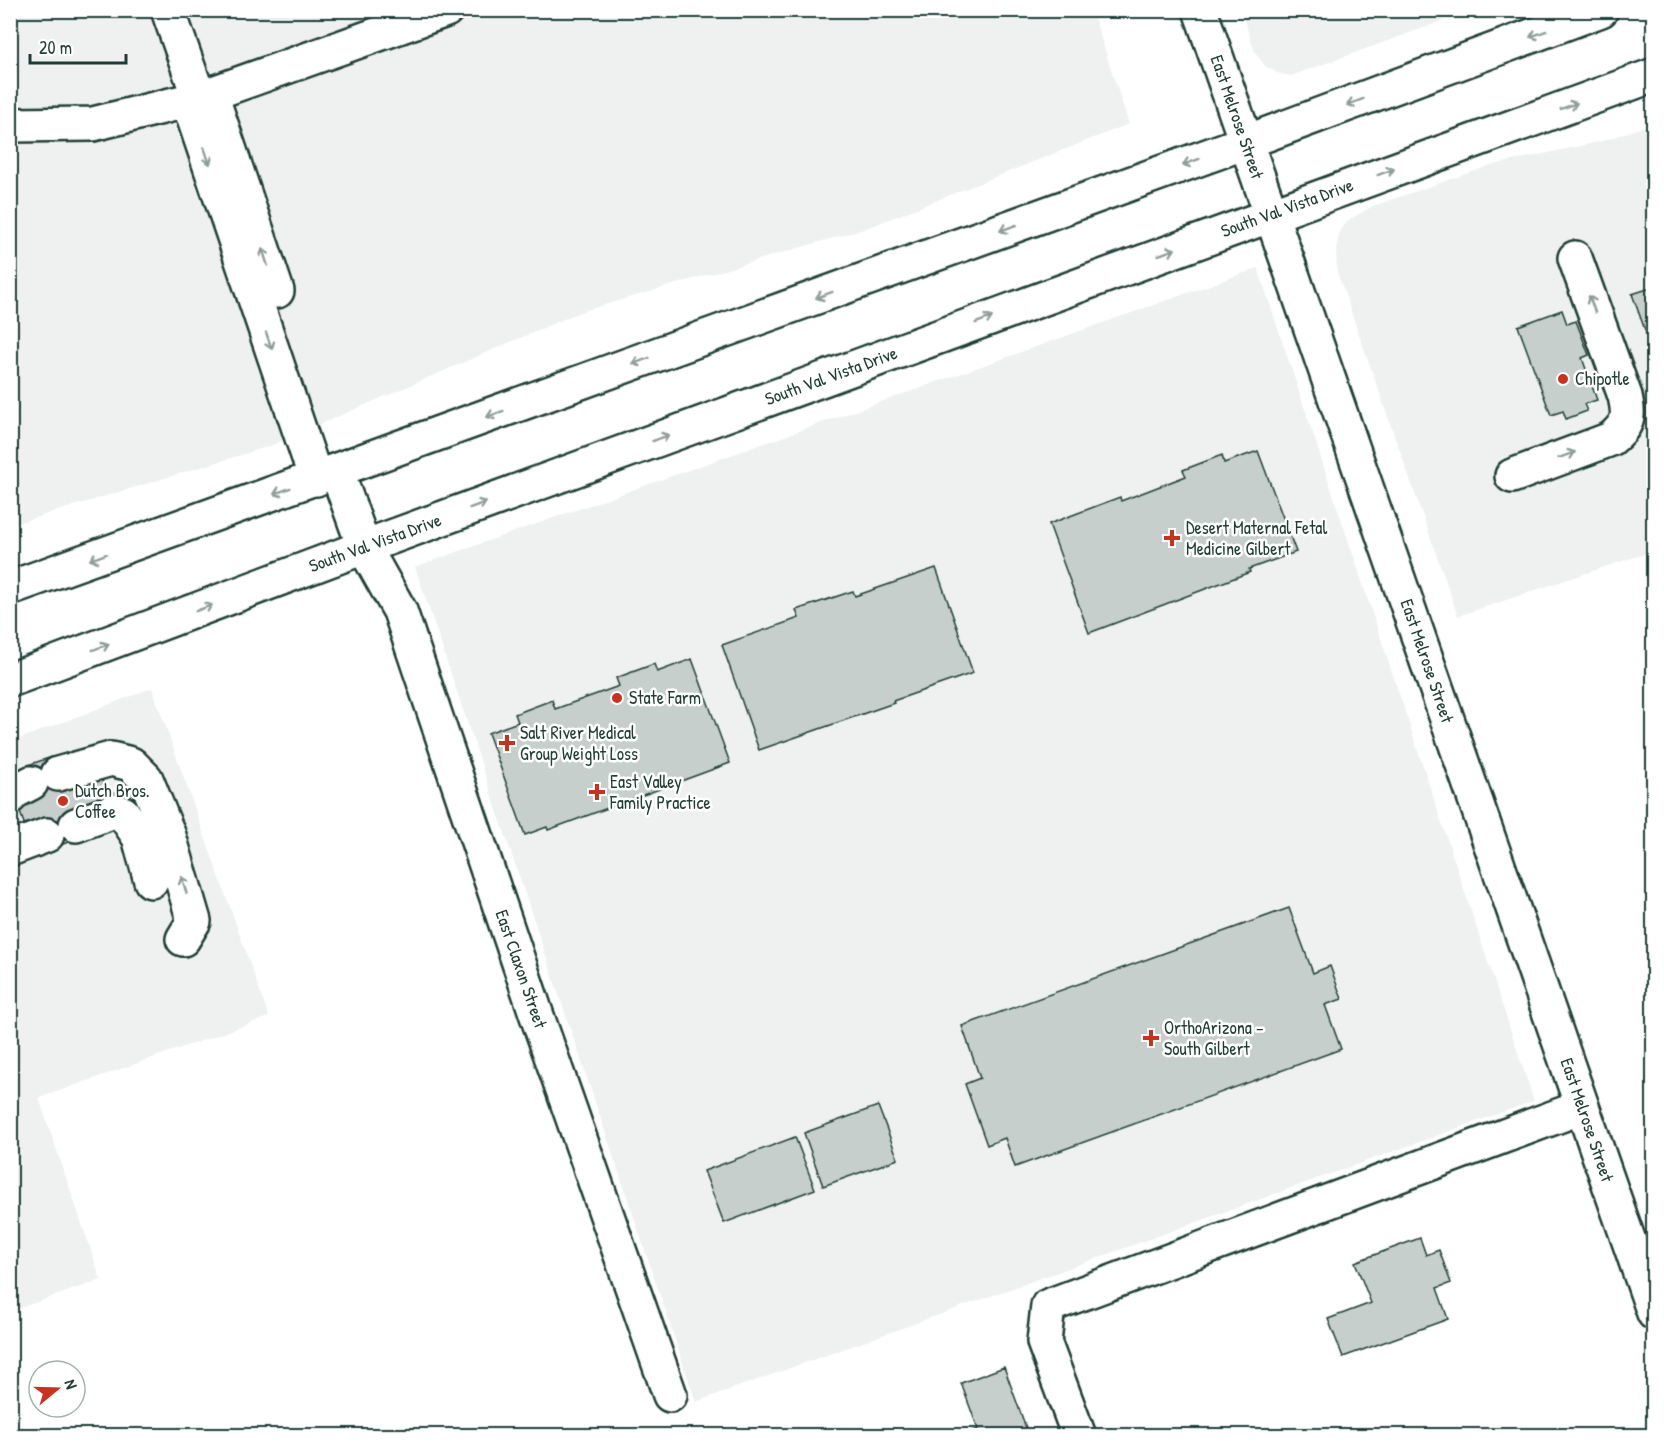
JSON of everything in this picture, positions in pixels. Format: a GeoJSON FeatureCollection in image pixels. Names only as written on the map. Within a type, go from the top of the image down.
{"type":"FeatureCollection","features":[{"type":"Feature","properties":{"kind":"main road","name":"East Claxon Street"},"geometry":{"type":"LineString","coordinates":[[168,10],[327,475],[400,611],[533,1005],[670,1395]]}},
{"type":"Feature","properties":{"kind":"main road"},"geometry":{"type":"LineString","coordinates":[[10,125],[93,124],[199,98],[447,10]]}},
{"type":"Feature","properties":{"kind":"main road","name":"East Melrose Street"},"geometry":{"type":"LineString","coordinates":[[1200,10],[1653,1313]]}},
{"type":"Feature","properties":{"kind":"main road"},"geometry":{"type":"LineString","coordinates":[[10,588],[1246,142],[1601,10]]}},
{"type":"Feature","properties":{"kind":"main road","name":"South Val Vista Drive"},"geometry":{"type":"LineString","coordinates":[[10,680],[364,547],[1653,75]]}},
{"type":"Feature","properties":{"kind":"main road"},"geometry":{"type":"LineString","coordinates":[[1512,476],[1611,440],[1624,428],[1629,414],[1625,396],[1575,258]]}},
{"type":"Feature","properties":{"kind":"main road"},"geometry":{"type":"LineString","coordinates":[[33,785],[111,759],[131,764],[146,780],[169,836],[194,921],[183,939]]}},
{"type":"Feature","properties":{"kind":"main road"},"geometry":{"type":"LineString","coordinates":[[10,849],[114,811],[123,813],[138,837],[152,881]]}},
{"type":"Feature","properties":{"kind":"main road"},"geometry":{"type":"LineString","coordinates":[[1079,1436],[1044,1342],[1048,1306],[1582,1107]]}},
{"type":"Feature","properties":{"kind":"shaded area"},"geometry":{"type":"Polygon","coordinates":[[[1241,10],[1470,11],[1291,76],[1277,73],[1265,66],[1255,52],[1241,10]]]}},
{"type":"Feature","properties":{"kind":"shaded area"},"geometry":{"type":"Polygon","coordinates":[[[11,11],[1092,11],[1129,124],[864,229],[580,312],[270,446],[11,525],[11,11]]]}},
{"type":"Feature","properties":{"kind":"shaded area"},"geometry":{"type":"Polygon","coordinates":[[[1653,123],[1653,551],[1458,616],[1337,272],[1336,249],[1340,230],[1350,219],[1373,206],[1489,166],[1603,141],[1653,123]]]}},
{"type":"Feature","properties":{"kind":"shaded area"},"geometry":{"type":"Polygon","coordinates":[[[1258,268],[1534,1101],[696,1402],[415,567],[1258,268]]]}},
{"type":"Feature","properties":{"kind":"shaded area"},"geometry":{"type":"Polygon","coordinates":[[[152,688],[269,1017],[39,1098],[101,1280],[11,1311],[11,742],[152,688]]]}},
{"type":"Feature","properties":{"kind":"building"},"geometry":{"type":"Polygon","coordinates":[[[1654,287],[1654,355],[1632,294],[1654,287]]]}},
{"type":"Feature","properties":{"kind":"building","name":"Chipotle"},"geometry":{"type":"Polygon","coordinates":[[[1562,310],[1567,324],[1576,321],[1589,355],[1582,358],[1597,400],[1584,404],[1587,411],[1566,419],[1563,411],[1551,415],[1518,326],[1562,310]]]}},
{"type":"Feature","properties":{"kind":"building","name":"Desert Maternal Fetal Medicine Gilbert"},"geometry":{"type":"Polygon","coordinates":[[[1258,451],[1296,552],[1249,569],[1250,572],[1089,633],[1049,524],[1120,497],[1121,501],[1186,476],[1183,470],[1222,455],[1224,463],[1258,451]]]}},
{"type":"Feature","properties":{"kind":"building"},"geometry":{"type":"Polygon","coordinates":[[[936,568],[973,673],[759,750],[722,645],[799,618],[796,610],[853,591],[855,596],[936,568]]]}},
{"type":"Feature","properties":{"kind":"building"},"geometry":{"type":"Polygon","coordinates":[[[692,659],[730,763],[548,830],[547,827],[525,835],[488,733],[518,722],[515,714],[552,700],[555,709],[619,686],[616,678],[654,664],[657,672],[692,659]]]}},
{"type":"Feature","properties":{"kind":"building","name":"Dutch Bros. Coffee"},"geometry":{"type":"Polygon","coordinates":[[[52,757],[63,789],[101,776],[108,799],[80,838],[52,848],[25,826],[17,804],[36,797],[25,766],[52,757]]]}},
{"type":"Feature","properties":{"kind":"building","name":"OrthoArizona – South Gilbert"},"geometry":{"type":"Polygon","coordinates":[[[1289,908],[1313,973],[1330,966],[1342,999],[1325,1005],[1341,1049],[1015,1167],[1005,1138],[987,1145],[965,1084],[980,1078],[962,1026],[1289,908]]]}},
{"type":"Feature","properties":{"kind":"building"},"geometry":{"type":"Polygon","coordinates":[[[878,1106],[898,1159],[823,1186],[804,1133],[878,1106]]]}},
{"type":"Feature","properties":{"kind":"building"},"geometry":{"type":"Polygon","coordinates":[[[795,1137],[815,1189],[724,1223],[704,1171],[795,1137]]]}},
{"type":"Feature","properties":{"kind":"building"},"geometry":{"type":"Polygon","coordinates":[[[1420,1238],[1426,1255],[1439,1250],[1451,1283],[1437,1288],[1448,1319],[1343,1357],[1328,1319],[1371,1303],[1355,1262],[1420,1238]]]}},
{"type":"Feature","properties":{"kind":"building"},"geometry":{"type":"Polygon","coordinates":[[[1004,1367],[1029,1436],[966,1436],[978,1429],[961,1383],[1004,1367]]]}},
{"type":"Feature","properties":{"kind":"place","name":"Chipotle"},"geometry":{"type":"Point","coordinates":[1563,379]}},
{"type":"Feature","properties":{"kind":"place","name":"Desert Maternal Fetal Medicine Gilbert"},"geometry":{"type":"Point","coordinates":[1172,538]}},
{"type":"Feature","properties":{"kind":"place","name":"State Farm"},"geometry":{"type":"Point","coordinates":[617,698]}},
{"type":"Feature","properties":{"kind":"place","name":"Salt River Medical Group Weight Loss"},"geometry":{"type":"Point","coordinates":[507,743]}},
{"type":"Feature","properties":{"kind":"place","name":"East Valley Family Practice"},"geometry":{"type":"Point","coordinates":[597,792]}},
{"type":"Feature","properties":{"kind":"place","name":"Dutch Bros. Coffee"},"geometry":{"type":"Point","coordinates":[63,801]}},
{"type":"Feature","properties":{"kind":"place","name":"OrthoArizona – South Gilbert"},"geometry":{"type":"Point","coordinates":[1151,1038]}}]}
